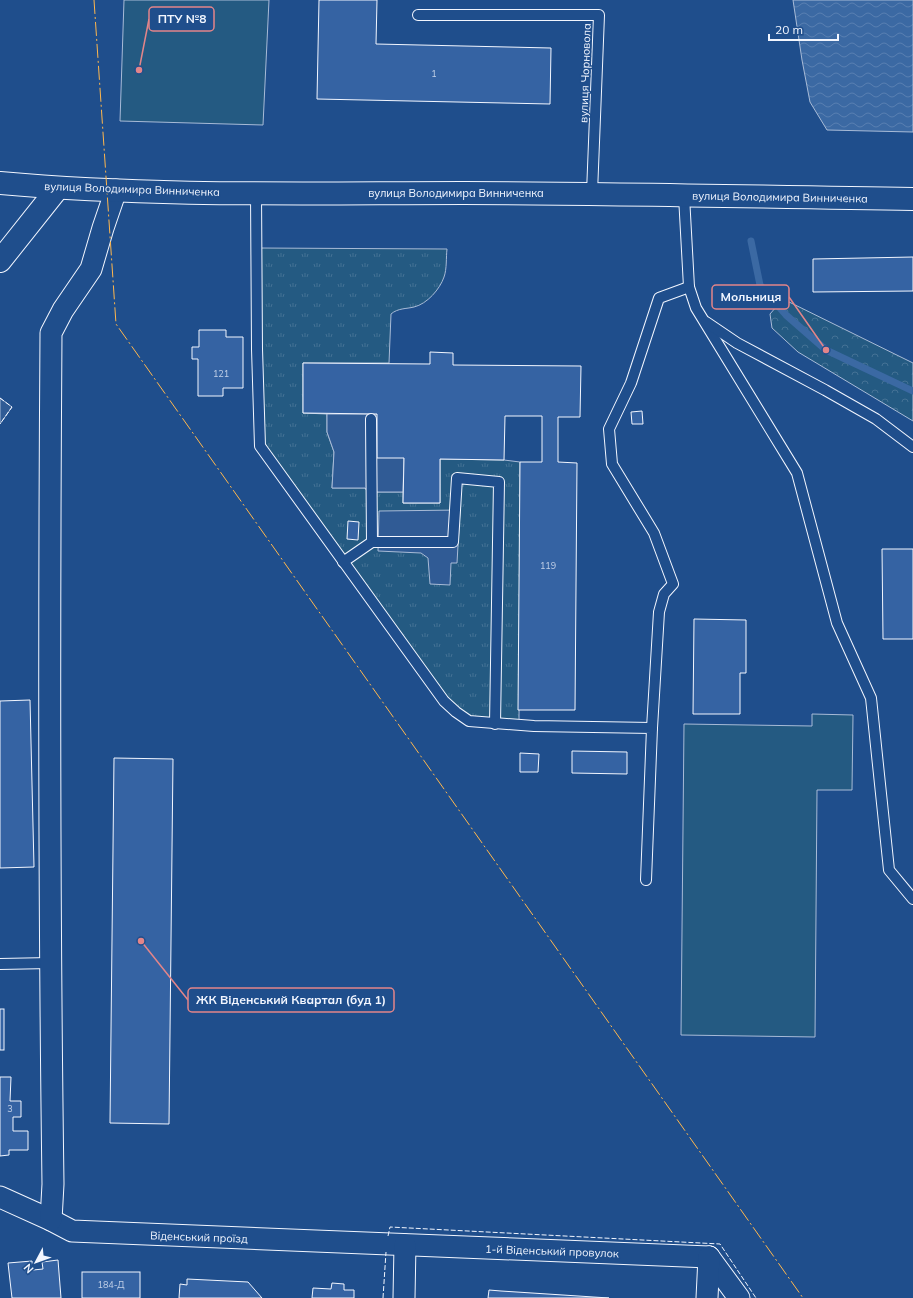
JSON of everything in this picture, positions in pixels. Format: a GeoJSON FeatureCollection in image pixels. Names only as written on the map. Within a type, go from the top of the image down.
{"type":"FeatureCollection","features":[{"type":"Feature","properties":{"kind":"main road","name":"вулиця Володимира Винниченка"},"geometry":{"type":"LineString","coordinates":[[0,183],[58,188],[256,193],[592,193],[684,196],[913,199]]}},
{"type":"Feature","properties":{"kind":"main road"},"geometry":{"type":"LineString","coordinates":[[0,261],[58,188]]}},
{"type":"Feature","properties":{"kind":"street"},"geometry":{"type":"LineString","coordinates":[[51,1220],[53,1184],[50,964],[51,333],[63,310],[91,269],[116,190]]}},
{"type":"Feature","properties":{"kind":"street","name":"Віденський проїзд"},"geometry":{"type":"LineString","coordinates":[[0,1197],[72,1231],[405,1245]]}},
{"type":"Feature","properties":{"kind":"street"},"geometry":{"type":"LineString","coordinates":[[404,1298],[405,1245]]}},
{"type":"Feature","properties":{"kind":"street","name":"1-й Віденський провулок"},"geometry":{"type":"LineString","coordinates":[[405,1245],[709,1256]]}},
{"type":"Feature","properties":{"kind":"street"},"geometry":{"type":"LineString","coordinates":[[707,1298],[709,1256]]}},
{"type":"Feature","properties":{"kind":"street"},"geometry":{"type":"LineString","coordinates":[[709,1256],[739,1298]]}},
{"type":"Feature","properties":{"kind":"lane","name":"вулиця Чорновола"},"geometry":{"type":"LineString","coordinates":[[418,15],[599,15],[592,193]]}},
{"type":"Feature","properties":{"kind":"lane"},"geometry":{"type":"LineString","coordinates":[[256,193],[257,349],[260,446],[444,702],[469,721],[495,724],[652,728]]}},
{"type":"Feature","properties":{"kind":"lane"},"geometry":{"type":"LineString","coordinates":[[684,196],[689,287],[696,308],[797,473],[837,623],[871,698],[889,870],[913,899]]}},
{"type":"Feature","properties":{"kind":"lane"},"geometry":{"type":"LineString","coordinates":[[646,880],[652,728],[659,612],[664,594],[673,584],[654,533],[612,464],[609,429],[631,383],[659,298],[689,287]]}},
{"type":"Feature","properties":{"kind":"lane"},"geometry":{"type":"LineString","coordinates":[[704,320],[737,343],[876,419],[913,447]]}},
{"type":"Feature","properties":{"kind":"lane"},"geometry":{"type":"LineString","coordinates":[[371,419],[372,542]]}},
{"type":"Feature","properties":{"kind":"lane"},"geometry":{"type":"LineString","coordinates":[[343,562],[372,542],[453,542],[456,478],[499,482],[495,724]]}},
{"type":"Feature","properties":{"kind":"lane"},"geometry":{"type":"LineString","coordinates":[[0,964],[50,964]]}},
{"type":"Feature","properties":{"kind":"green space"},"geometry":{"type":"Polygon","coordinates":[[[124,0],[269,0],[263,125],[120,121],[124,0]]]}},
{"type":"Feature","properties":{"kind":"green space"},"geometry":{"type":"Polygon","coordinates":[[[258,248],[447,249],[445,274],[436,291],[424,303],[399,310],[391,314],[389,363],[303,363],[303,413],[327,414],[327,432],[334,452],[332,488],[365,488],[368,492],[403,492],[403,503],[440,503],[440,459],[504,460],[520,462],[519,724],[468,720],[444,700],[262,445],[258,248]]]}},
{"type":"Feature","properties":{"kind":"green space"},"geometry":{"type":"Polygon","coordinates":[[[783,299],[913,363],[913,421],[798,352],[772,328],[770,314],[783,299]]]}},
{"type":"Feature","properties":{"kind":"green space"},"geometry":{"type":"Polygon","coordinates":[[[812,714],[853,715],[852,790],[817,790],[815,1037],[681,1035],[684,724],[812,726],[812,714]]]}},
{"type":"Feature","properties":{"kind":"shaded area"},"geometry":{"type":"Polygon","coordinates":[[[0,398],[12,407],[0,424],[0,398]]]}},
{"type":"Feature","properties":{"kind":"shaded area"},"geometry":{"type":"Polygon","coordinates":[[[327,414],[377,414],[404,458],[403,492],[368,492],[365,488],[332,488],[334,452],[327,432],[327,414]]]}},
{"type":"Feature","properties":{"kind":"shaded area"},"geometry":{"type":"Polygon","coordinates":[[[460,510],[457,563],[451,563],[450,585],[430,584],[428,558],[421,553],[378,551],[379,511],[460,510]]]}},
{"type":"Feature","properties":{"kind":"water"},"geometry":{"type":"Polygon","coordinates":[[[793,0],[913,0],[913,132],[827,130],[810,102],[793,0]]]}},
{"type":"Feature","properties":{"kind":"building"},"geometry":{"type":"Polygon","coordinates":[[[319,0],[377,0],[376,44],[551,48],[550,104],[317,99],[319,0]]]}},
{"type":"Feature","properties":{"kind":"building"},"geometry":{"type":"Polygon","coordinates":[[[913,257],[913,291],[813,292],[813,259],[913,257]]]}},
{"type":"Feature","properties":{"kind":"building"},"geometry":{"type":"Polygon","coordinates":[[[199,330],[226,330],[226,337],[243,337],[243,388],[223,388],[223,396],[198,396],[198,359],[192,359],[192,347],[199,347],[199,330]]]}},
{"type":"Feature","properties":{"kind":"building"},"geometry":{"type":"Polygon","coordinates":[[[430,352],[453,353],[453,365],[581,366],[580,417],[558,417],[558,462],[577,463],[575,710],[518,710],[520,462],[542,462],[542,416],[505,416],[504,460],[440,459],[440,503],[403,503],[404,458],[377,458],[377,414],[303,413],[303,363],[430,364],[430,352]]]}},
{"type":"Feature","properties":{"kind":"building"},"geometry":{"type":"Polygon","coordinates":[[[642,411],[643,424],[632,424],[631,412],[642,411]]]}},
{"type":"Feature","properties":{"kind":"building"},"geometry":{"type":"Polygon","coordinates":[[[348,521],[359,522],[358,540],[347,539],[348,521]]]}},
{"type":"Feature","properties":{"kind":"building"},"geometry":{"type":"Polygon","coordinates":[[[882,549],[913,549],[913,639],[883,639],[882,549]]]}},
{"type":"Feature","properties":{"kind":"building"},"geometry":{"type":"Polygon","coordinates":[[[694,619],[746,620],[746,673],[740,673],[740,714],[693,714],[694,619]]]}},
{"type":"Feature","properties":{"kind":"building"},"geometry":{"type":"Polygon","coordinates":[[[30,700],[34,867],[0,868],[0,701],[30,700]]]}},
{"type":"Feature","properties":{"kind":"building"},"geometry":{"type":"Polygon","coordinates":[[[572,751],[627,752],[627,774],[572,773],[572,751]]]}},
{"type":"Feature","properties":{"kind":"building"},"geometry":{"type":"Polygon","coordinates":[[[520,753],[539,754],[538,772],[520,772],[520,753]]]}},
{"type":"Feature","properties":{"kind":"building"},"geometry":{"type":"Polygon","coordinates":[[[114,758],[173,759],[169,1124],[110,1123],[114,758]]]}},
{"type":"Feature","properties":{"kind":"building"},"geometry":{"type":"Polygon","coordinates":[[[0,1009],[4,1009],[4,1050],[0,1050],[0,1009]]]}},
{"type":"Feature","properties":{"kind":"building"},"geometry":{"type":"Polygon","coordinates":[[[0,1077],[11,1077],[10,1101],[21,1101],[21,1117],[13,1117],[13,1131],[28,1131],[28,1150],[9,1150],[9,1155],[0,1156],[0,1077]]]}},
{"type":"Feature","properties":{"kind":"building"},"geometry":{"type":"Polygon","coordinates":[[[58,1260],[61,1298],[12,1298],[8,1263],[32,1261],[33,1270],[43,1269],[42,1262],[58,1260]]]}},
{"type":"Feature","properties":{"kind":"building"},"geometry":{"type":"Polygon","coordinates":[[[82,1272],[140,1272],[140,1298],[82,1298],[82,1272]]]}},
{"type":"Feature","properties":{"kind":"building"},"geometry":{"type":"Polygon","coordinates":[[[187,1279],[248,1282],[262,1298],[179,1298],[180,1284],[187,1285],[187,1279]]]}},
{"type":"Feature","properties":{"kind":"building"},"geometry":{"type":"Polygon","coordinates":[[[332,1283],[344,1284],[344,1290],[354,1290],[354,1298],[312,1298],[313,1288],[331,1289],[332,1283]]]}},
{"type":"Feature","properties":{"kind":"building"},"geometry":{"type":"Polygon","coordinates":[[[489,1290],[501,1291],[609,1298],[488,1298],[489,1290]]]}},
{"type":"Feature","properties":{"kind":"waterway"},"geometry":{"type":"LineString","coordinates":[[751,241],[760,285],[786,315],[826,350],[913,391]]}},
{"type":"Feature","properties":{"kind":"fence"},"geometry":{"type":"LineString","coordinates":[[0,398],[12,407],[0,424]]}},
{"type":"Feature","properties":{"kind":"fence"},"geometry":{"type":"LineString","coordinates":[[388,1236],[390,1227],[720,1244],[756,1298]]}},
{"type":"Feature","properties":{"kind":"fence"},"geometry":{"type":"LineString","coordinates":[[383,1298],[386,1252]]}},
{"type":"Feature","properties":{"kind":"power"},"geometry":{"type":"LineString","coordinates":[[94,0],[116,324],[803,1298]]}},
{"type":"Feature","properties":{"kind":"place","name":"ПТУ №8"},"geometry":{"type":"Point","coordinates":[139,70]}},
{"type":"Feature","properties":{"kind":"place","name":"Мольниця"},"geometry":{"type":"Point","coordinates":[826,350]}},
{"type":"Feature","properties":{"kind":"place","name":"ЖК Віденський Квартал (буд 1)"},"geometry":{"type":"Point","coordinates":[141,941]}}]}
